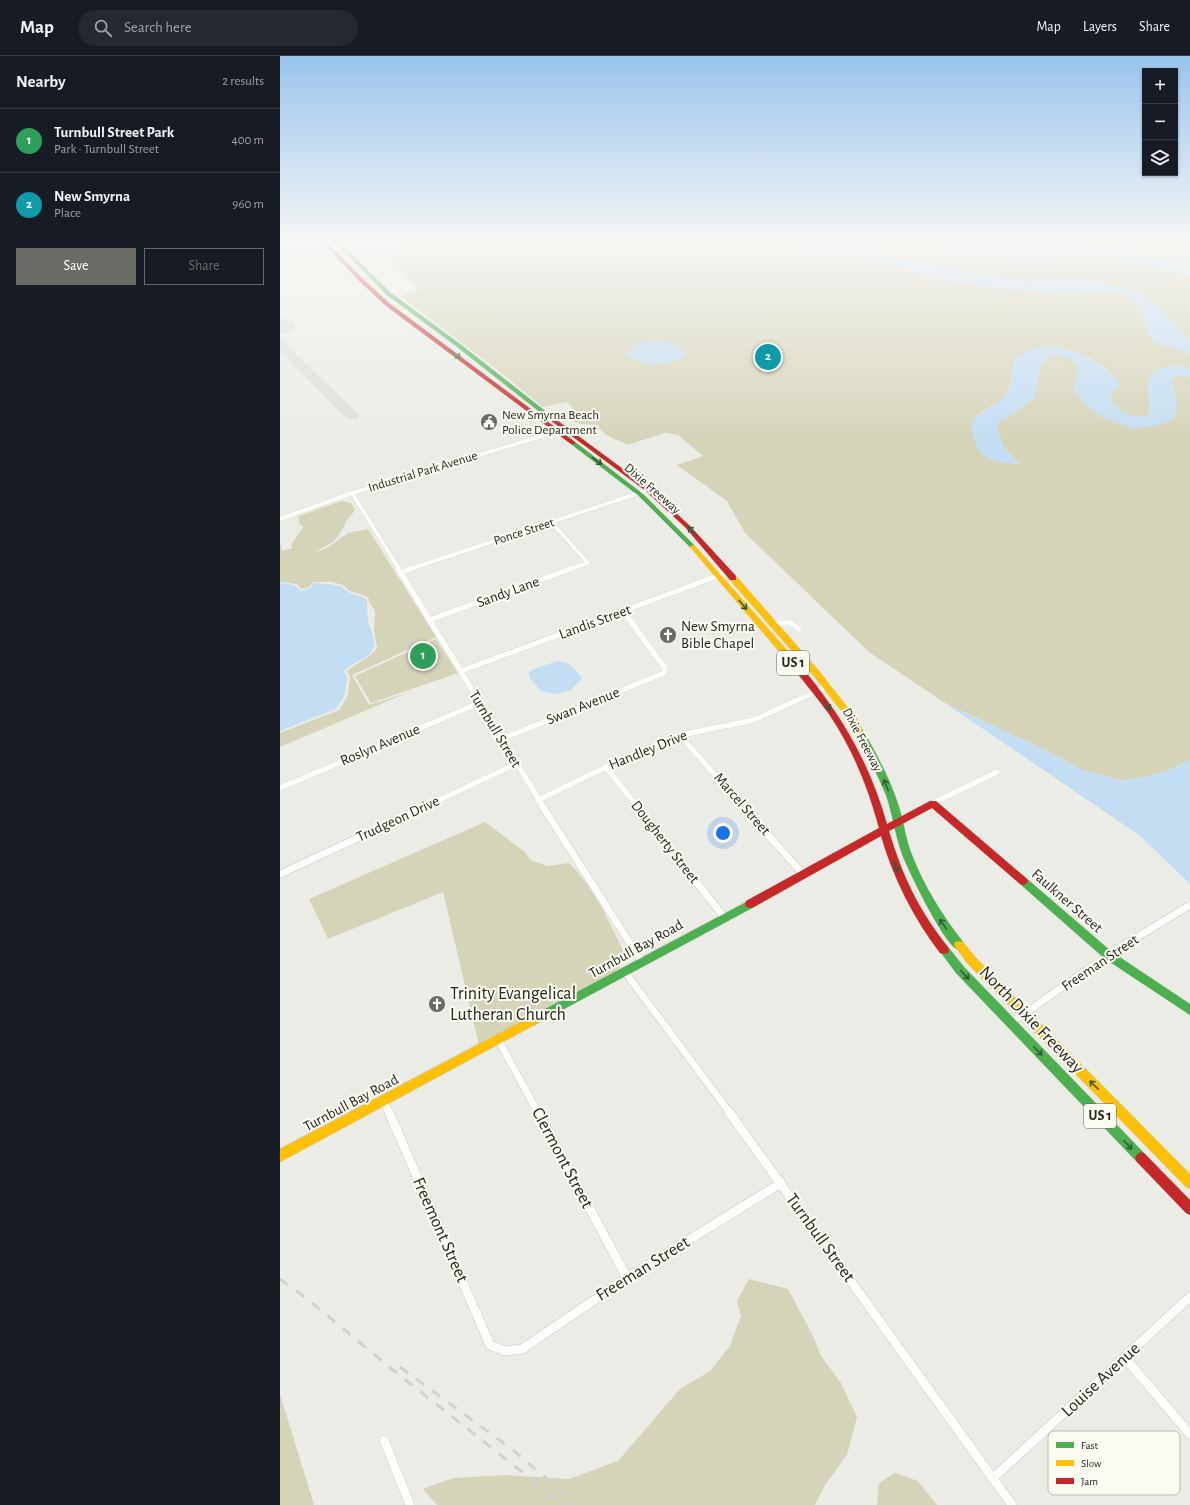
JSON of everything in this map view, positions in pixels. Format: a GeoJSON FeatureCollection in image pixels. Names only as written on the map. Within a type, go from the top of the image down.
{"type":"FeatureCollection","features":[{"type":"Feature","properties":{"kind":"main road","name":"Dixie Freeway"},"geometry":{"type":"LineString","coordinates":[[391,307],[648,490],[684,523],[828,686],[853,720],[870,750],[889,792],[898,822]]}},
{"type":"Feature","properties":{"kind":"main road","name":"Dixie Freeway"},"geometry":{"type":"LineString","coordinates":[[406,307],[640,493],[678,530],[817,691],[859,757],[873,789],[885,829]]}},
{"type":"Feature","properties":{"kind":"main road","name":"Turnbull Bay Road"},"geometry":{"type":"LineString","coordinates":[[280,1156],[384,1102],[498,1039],[625,972],[933,803]]}},
{"type":"Feature","properties":{"kind":"main road","name":"Faulkner Street"},"geometry":{"type":"LineString","coordinates":[[933,803],[1108,955],[1190,1010]]}},
{"type":"Feature","properties":{"kind":"main road","name":"North Dixie Freeway"},"geometry":{"type":"LineString","coordinates":[[898,822],[911,864],[922,888],[950,934],[972,961],[1190,1183]]}},
{"type":"Feature","properties":{"kind":"main road","name":"North Dixie Freeway"},"geometry":{"type":"LineString","coordinates":[[885,829],[890,852],[902,883],[921,918],[960,970],[1190,1209]]}},
{"type":"Feature","properties":{"kind":"street"},"geometry":{"type":"LineString","coordinates":[[399,313],[410,310]]}},
{"type":"Feature","properties":{"kind":"street","name":"Industrial Park Avenue"},"geometry":{"type":"LineString","coordinates":[[280,519],[352,494],[562,430]]}},
{"type":"Feature","properties":{"kind":"street","name":"Ponce Street"},"geometry":{"type":"LineString","coordinates":[[400,573],[648,490]]}},
{"type":"Feature","properties":{"kind":"street","name":"Turnbull Street"},"geometry":{"type":"LineString","coordinates":[[352,494],[461,671],[538,800],[642,962]]}},
{"type":"Feature","properties":{"kind":"street","name":"Sandy Lane"},"geometry":{"type":"LineString","coordinates":[[429,620],[588,563],[552,522]]}},
{"type":"Feature","properties":{"kind":"street","name":"Landis Street"},"geometry":{"type":"LineString","coordinates":[[461,671],[728,572]]}},
{"type":"Feature","properties":{"kind":"street","name":"Swan Avenue"},"geometry":{"type":"LineString","coordinates":[[502,739],[664,673],[665,668],[623,611]]}},
{"type":"Feature","properties":{"kind":"street"},"geometry":{"type":"LineString","coordinates":[[773,623],[791,623],[799,629]]}},
{"type":"Feature","properties":{"kind":"street","name":"Handley Drive"},"geometry":{"type":"LineString","coordinates":[[538,800],[606,767],[680,735],[754,720],[828,686]]}},
{"type":"Feature","properties":{"kind":"street","name":"Roslyn Avenue"},"geometry":{"type":"LineString","coordinates":[[280,788],[480,703]]}},
{"type":"Feature","properties":{"kind":"street","name":"Marcel Street"},"geometry":{"type":"LineString","coordinates":[[680,735],[803,874]]}},
{"type":"Feature","properties":{"kind":"street","name":"Trudgeon Drive"},"geometry":{"type":"LineString","coordinates":[[280,874],[516,764]]}},
{"type":"Feature","properties":{"kind":"street","name":"Dougherty Street"},"geometry":{"type":"LineString","coordinates":[[606,767],[724,917]]}},
{"type":"Feature","properties":{"kind":"street"},"geometry":{"type":"LineString","coordinates":[[933,803],[997,772]]}},
{"type":"Feature","properties":{"kind":"street","name":"Freeman Street"},"geometry":{"type":"LineString","coordinates":[[1011,1023],[1025,1015],[1108,955],[1190,905]]}},
{"type":"Feature","properties":{"kind":"street","name":"Turnbull Street"},"geometry":{"type":"LineString","coordinates":[[625,972],[781,1183],[1012,1505]]}},
{"type":"Feature","properties":{"kind":"street","name":"Clermont Street"},"geometry":{"type":"LineString","coordinates":[[498,1039],[627,1278]]}},
{"type":"Feature","properties":{"kind":"street","name":"Freemont Street"},"geometry":{"type":"LineString","coordinates":[[384,1102],[490,1345],[504,1351]]}},
{"type":"Feature","properties":{"kind":"street","name":"Freeman Street"},"geometry":{"type":"LineString","coordinates":[[504,1351],[522,1348],[627,1278],[781,1183]]}},
{"type":"Feature","properties":{"kind":"street","name":"Louise Avenue"},"geometry":{"type":"LineString","coordinates":[[993,1478],[1190,1297]]}},
{"type":"Feature","properties":{"kind":"street"},"geometry":{"type":"LineString","coordinates":[[1125,1358],[1190,1434]]}},
{"type":"Feature","properties":{"kind":"street"},"geometry":{"type":"LineString","coordinates":[[384,1440],[410,1505]]}},
{"type":"Feature","properties":{"kind":"green space"},"geometry":{"type":"Polygon","coordinates":[[[415,307],[1138,307],[1142,311],[1148,334],[1157,343],[1190,353],[1190,368],[1169,366],[1150,374],[1148,386],[1150,412],[1146,417],[1126,414],[1111,401],[1111,393],[1117,388],[1110,373],[1099,363],[1071,350],[1056,346],[1012,371],[1011,382],[1004,397],[971,421],[1020,464],[1003,446],[999,436],[997,422],[1013,414],[1034,398],[1041,365],[1047,358],[1057,355],[1068,358],[1077,366],[1078,377],[1073,389],[1131,428],[1177,405],[1173,389],[1173,378],[1183,375],[1190,377],[1190,760],[1162,773],[1124,781],[1084,771],[1053,754],[945,703],[869,652],[745,533],[727,501],[677,465],[703,456],[678,435],[665,433],[627,445],[606,435],[598,425],[579,424],[572,420],[565,413],[573,408],[567,402],[543,407],[415,307]]]}},
{"type":"Feature","properties":{"kind":"green space"},"geometry":{"type":"Polygon","coordinates":[[[1156,307],[1190,307],[1190,340],[1186,337],[1156,307]]]}},
{"type":"Feature","properties":{"kind":"green space"},"geometry":{"type":"Polygon","coordinates":[[[341,501],[351,503],[355,509],[354,511],[337,538],[327,546],[314,552],[327,548],[348,533],[368,529],[436,637],[352,675],[369,705],[407,693],[280,747],[280,733],[339,710],[348,695],[350,676],[347,671],[371,655],[377,648],[374,631],[375,611],[368,597],[350,591],[343,585],[332,582],[313,582],[309,587],[302,589],[296,584],[280,582],[280,543],[282,551],[293,548],[291,545],[303,527],[299,523],[299,516],[341,501]]]}},
{"type":"Feature","properties":{"kind":"green space"},"geometry":{"type":"Polygon","coordinates":[[[436,639],[458,673],[371,703],[355,676],[436,639]]]}},
{"type":"Feature","properties":{"kind":"green space"},"geometry":{"type":"Polygon","coordinates":[[[485,822],[525,852],[530,860],[548,866],[569,863],[587,884],[594,895],[608,919],[626,956],[616,972],[479,1045],[443,892],[328,939],[309,899],[485,822]]]}},
{"type":"Feature","properties":{"kind":"green space"},"geometry":{"type":"Polygon","coordinates":[[[749,1279],[788,1289],[812,1334],[821,1356],[841,1383],[857,1417],[847,1455],[825,1485],[815,1505],[437,1505],[423,1489],[453,1478],[505,1475],[569,1479],[618,1461],[680,1389],[710,1371],[730,1346],[741,1316],[737,1301],[749,1279]]]}},
{"type":"Feature","properties":{"kind":"green space"},"geometry":{"type":"Polygon","coordinates":[[[280,1394],[314,1505],[280,1505],[280,1394]]]}},
{"type":"Feature","properties":{"kind":"green space"},"geometry":{"type":"Polygon","coordinates":[[[895,1473],[918,1481],[937,1505],[877,1505],[879,1483],[895,1473]]]}},
{"type":"Feature","properties":{"kind":"water"},"geometry":{"type":"Polygon","coordinates":[[[1138,307],[1157,307],[1190,340],[1190,353],[1157,343],[1148,334],[1142,311],[1138,307]]]}},
{"type":"Feature","properties":{"kind":"water"},"geometry":{"type":"Polygon","coordinates":[[[651,341],[665,342],[678,346],[685,353],[683,358],[676,361],[654,364],[633,359],[626,355],[637,345],[651,341]]]}},
{"type":"Feature","properties":{"kind":"water"},"geometry":{"type":"Polygon","coordinates":[[[1042,346],[1053,346],[1075,351],[1103,367],[1120,382],[1117,388],[1111,393],[1111,401],[1122,412],[1135,416],[1146,417],[1150,413],[1148,386],[1150,374],[1164,367],[1179,366],[1190,368],[1190,377],[1183,375],[1173,378],[1173,389],[1177,405],[1174,419],[1155,426],[1131,428],[1100,416],[1086,405],[1073,389],[1078,377],[1077,366],[1068,358],[1057,355],[1047,358],[1041,365],[1034,398],[1013,414],[997,423],[1001,442],[1021,465],[1001,462],[985,457],[978,448],[974,438],[971,421],[994,406],[1004,397],[1011,384],[1012,368],[1016,357],[1028,350],[1042,346]]]}},
{"type":"Feature","properties":{"kind":"water"},"geometry":{"type":"Polygon","coordinates":[[[313,583],[330,584],[342,587],[348,592],[367,599],[368,621],[374,638],[374,646],[370,654],[344,671],[347,677],[345,695],[336,709],[280,731],[280,584],[294,585],[301,591],[311,588],[313,583]]]}},
{"type":"Feature","properties":{"kind":"water"},"geometry":{"type":"Polygon","coordinates":[[[557,661],[571,666],[582,678],[571,690],[554,694],[542,691],[529,677],[529,671],[557,661]]]}},
{"type":"Feature","properties":{"kind":"water"},"geometry":{"type":"Polygon","coordinates":[[[945,703],[1053,754],[1084,771],[1124,781],[1162,773],[1190,760],[1190,884],[1139,835],[945,703]]]}},
{"type":"Feature","properties":{"kind":"taxiway"},"geometry":{"type":"LineString","coordinates":[[280,344],[352,416]]}},
{"type":"Feature","properties":{"kind":"railway"},"geometry":{"type":"LineString","coordinates":[[280,1279],[306,1298],[393,1370],[564,1505]]}},
{"type":"Feature","properties":{"kind":"railway"},"geometry":{"type":"LineString","coordinates":[[400,1367],[513,1450],[577,1505]]}},
{"type":"Feature","properties":{"kind":"traffic: fast"},"geometry":{"type":"LineString","coordinates":[[406,307],[458,345],[552,419]]}},
{"type":"Feature","properties":{"kind":"traffic: fast"},"geometry":{"type":"LineString","coordinates":[[573,443],[641,495],[693,547]]}},
{"type":"Feature","properties":{"kind":"traffic: fast"},"geometry":{"type":"LineString","coordinates":[[860,732],[894,805],[905,849],[912,867],[937,914],[959,945]]}},
{"type":"Feature","properties":{"kind":"traffic: fast"},"geometry":{"type":"LineString","coordinates":[[1023,881],[1108,955],[1190,1010]]}},
{"type":"Feature","properties":{"kind":"traffic: fast"},"geometry":{"type":"LineString","coordinates":[[534,1020],[750,904]]}},
{"type":"Feature","properties":{"kind":"traffic: fast"},"geometry":{"type":"LineString","coordinates":[[944,950],[960,970],[1141,1158]]}},
{"type":"Feature","properties":{"kind":"traffic: slow"},"geometry":{"type":"LineString","coordinates":[[693,547],[792,661]]}},
{"type":"Feature","properties":{"kind":"traffic: slow"},"geometry":{"type":"LineString","coordinates":[[733,578],[816,673],[853,720],[860,732]]}},
{"type":"Feature","properties":{"kind":"traffic: slow"},"geometry":{"type":"LineString","coordinates":[[959,945],[972,961],[1190,1183]]}},
{"type":"Feature","properties":{"kind":"traffic: slow"},"geometry":{"type":"LineString","coordinates":[[280,1156],[534,1020]]}},
{"type":"Feature","properties":{"kind":"traffic: jam"},"geometry":{"type":"LineString","coordinates":[[391,307],[573,443]]}},
{"type":"Feature","properties":{"kind":"traffic: jam"},"geometry":{"type":"LineString","coordinates":[[552,419],[648,490],[688,527],[733,578]]}},
{"type":"Feature","properties":{"kind":"traffic: jam"},"geometry":{"type":"LineString","coordinates":[[792,661],[832,712],[857,754],[869,781],[900,878],[910,900],[929,931],[944,950]]}},
{"type":"Feature","properties":{"kind":"traffic: jam"},"geometry":{"type":"LineString","coordinates":[[750,904],[933,803],[1023,881]]}},
{"type":"Feature","properties":{"kind":"traffic: jam"},"geometry":{"type":"LineString","coordinates":[[1141,1158],[1190,1209]]}},
{"type":"Feature","properties":{"kind":"place","name":"New Smyrna"},"geometry":{"type":"Point","coordinates":[768,357]}},
{"type":"Feature","properties":{"kind":"place","name":"New Smyrna Beach Police Department"},"geometry":{"type":"Point","coordinates":[489,422]}},
{"type":"Feature","properties":{"kind":"place","name":"New Smyrna Bible Chapel"},"geometry":{"type":"Point","coordinates":[668,635]}},
{"type":"Feature","properties":{"kind":"place","name":"Turnbull Street Park"},"geometry":{"type":"Point","coordinates":[423,656]}},
{"type":"Feature","properties":{"kind":"place","name":"Trinity Evangelical Lutheran Church"},"geometry":{"type":"Point","coordinates":[437,1004]}}]}
